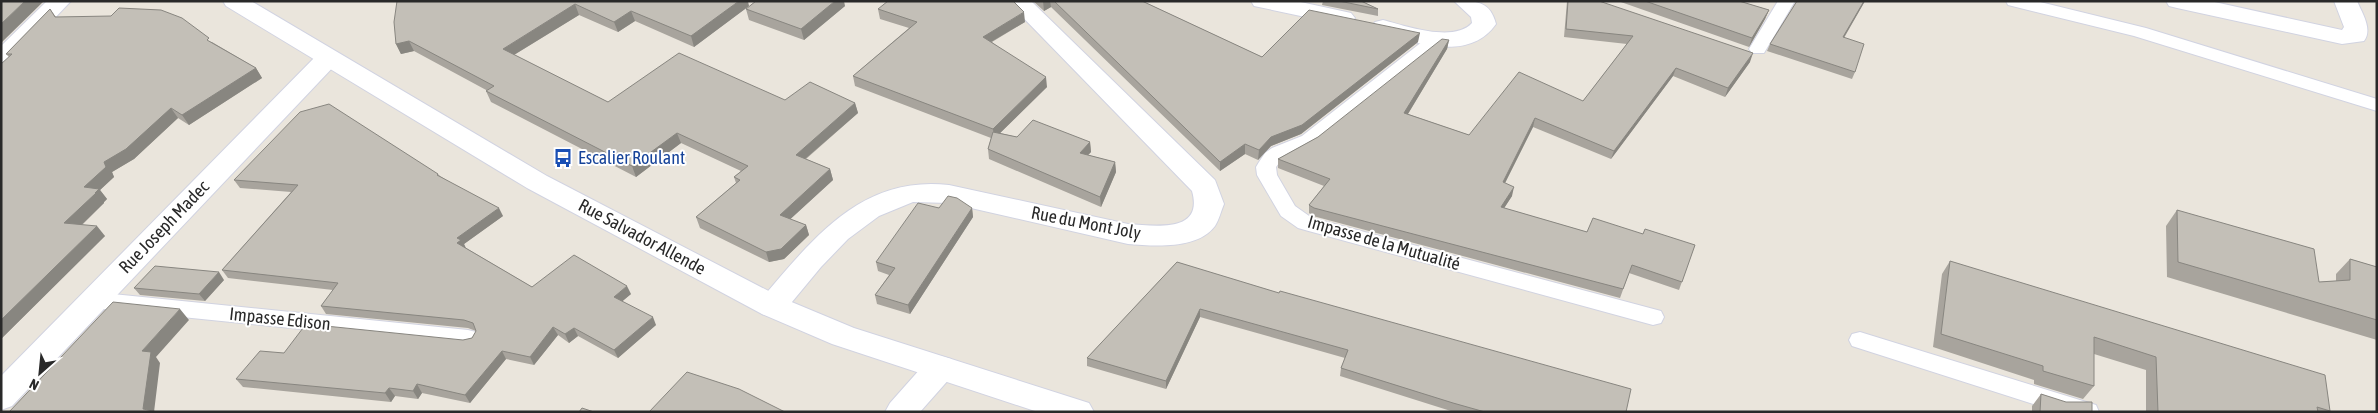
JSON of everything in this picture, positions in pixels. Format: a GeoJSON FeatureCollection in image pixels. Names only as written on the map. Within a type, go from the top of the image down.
{"type":"FeatureCollection","features":[{"type":"Feature","properties":{"kind":"street"},"geometry":{"type":"LineString","coordinates":[[1,60],[60,1]]}},
{"type":"Feature","properties":{"kind":"street","name":"Rue Salvador Allende"},"geometry":{"type":"LineString","coordinates":[[234,1],[537,182],[772,306],[843,336],[1078,412]]}},
{"type":"Feature","properties":{"kind":"street","name":"Rue du Mont Joly"},"geometry":{"type":"LineString","coordinates":[[772,306],[834,233],[851,219],[874,206],[899,196],[920,192],[949,194],[1128,234],[1151,236],[1188,232],[1204,221],[1210,204],[1205,187],[1018,1]]}},
{"type":"Feature","properties":{"kind":"street"},"geometry":{"type":"LineString","coordinates":[[1262,1],[1438,38],[1457,40],[1472,37],[1480,32],[1484,24],[1482,14],[1465,1]]}},
{"type":"Feature","properties":{"kind":"street"},"geometry":{"type":"LineString","coordinates":[[2177,1],[2342,37],[2356,36],[2356,27],[2345,1]]}},
{"type":"Feature","properties":{"kind":"street","name":"Rue Joseph Madec"},"geometry":{"type":"LineString","coordinates":[[1,397],[328,58]]}},
{"type":"Feature","properties":{"kind":"street"},"geometry":{"type":"LineString","coordinates":[[901,412],[940,368]]}},
{"type":"Feature","properties":{"kind":"lane"},"geometry":{"type":"LineString","coordinates":[[1752,52],[1787,1]]}},
{"type":"Feature","properties":{"kind":"lane"},"geometry":{"type":"LineString","coordinates":[[2014,1],[2140,32],[2377,105]]}},
{"type":"Feature","properties":{"kind":"lane","name":"Impasse de la Mutualité"},"geometry":{"type":"LineString","coordinates":[[1438,38],[1309,140],[1272,158],[1266,167],[1266,176],[1288,212],[1305,222],[1652,317]]}},
{"type":"Feature","properties":{"kind":"lane","name":"Impasse Edison"},"geometry":{"type":"LineString","coordinates":[[93,300],[468,338]]}},
{"type":"Feature","properties":{"kind":"lane"},"geometry":{"type":"LineString","coordinates":[[1860,340],[2088,412]]}},
{"type":"Feature","properties":{"kind":"building"},"geometry":{"type":"Polygon","coordinates":[[[1,1],[25,1],[1,24],[1,1]]]}},
{"type":"Feature","properties":{"kind":"building"},"geometry":{"type":"Polygon","coordinates":[[[397,1],[739,1],[691,36],[631,11],[614,22],[575,4],[503,49],[608,102],[679,53],[785,100],[810,82],[855,103],[796,155],[830,169],[780,215],[806,225],[781,249],[766,252],[696,217],[740,180],[734,177],[748,166],[677,133],[632,166],[486,91],[494,86],[409,41],[396,44],[394,22],[397,1]]]}},
{"type":"Feature","properties":{"kind":"building"},"geometry":{"type":"Polygon","coordinates":[[[756,1],[835,1],[801,29],[746,9],[756,1]]]}},
{"type":"Feature","properties":{"kind":"building"},"geometry":{"type":"Polygon","coordinates":[[[888,1],[1013,1],[1024,12],[983,37],[1046,77],[993,129],[853,76],[917,22],[878,9],[888,1]]]}},
{"type":"Feature","properties":{"kind":"building"},"geometry":{"type":"Polygon","coordinates":[[[1054,1],[1142,1],[1262,57],[1309,10],[1420,33],[1302,125],[1271,137],[1259,150],[1245,144],[1220,162],[1054,1]]]}},
{"type":"Feature","properties":{"kind":"building"},"geometry":{"type":"Polygon","coordinates":[[[1339,1],[1361,1],[1378,9],[1339,1]]]}},
{"type":"Feature","properties":{"kind":"building"},"geometry":{"type":"Polygon","coordinates":[[[1568,1],[1599,1],[1753,53],[1728,88],[1676,68],[1614,151],[1535,118],[1503,182],[1514,187],[1501,207],[1587,232],[1593,218],[1643,234],[1645,229],[1695,245],[1682,282],[1632,265],[1623,289],[1314,208],[1309,205],[1330,179],[1278,159],[1318,137],[1442,39],[1449,40],[1404,113],[1469,135],[1519,72],[1583,101],[1633,36],[1566,29],[1568,1]]]}},
{"type":"Feature","properties":{"kind":"building"},"geometry":{"type":"Polygon","coordinates":[[[1645,1],[1739,1],[1769,10],[1752,38],[1645,1]]]}},
{"type":"Feature","properties":{"kind":"building"},"geometry":{"type":"Polygon","coordinates":[[[1797,1],[1864,1],[1843,37],[1864,44],[1855,72],[1770,44],[1797,1]]]}},
{"type":"Feature","properties":{"kind":"building"},"geometry":{"type":"Polygon","coordinates":[[[119,8],[161,10],[182,18],[209,38],[207,40],[256,68],[182,115],[171,108],[126,149],[104,162],[106,167],[84,187],[99,189],[64,223],[97,226],[1,320],[1,64],[12,54],[6,54],[50,9],[55,17],[111,16],[119,8]]]}},
{"type":"Feature","properties":{"kind":"building"},"geometry":{"type":"Polygon","coordinates":[[[329,104],[437,175],[499,208],[457,238],[461,240],[457,243],[532,287],[574,255],[627,286],[614,297],[653,317],[614,350],[574,328],[565,334],[553,327],[530,357],[502,351],[465,395],[417,384],[413,391],[389,388],[385,393],[236,379],[260,351],[284,353],[306,324],[463,340],[472,338],[476,331],[473,323],[464,320],[321,306],[338,283],[222,270],[298,185],[234,180],[300,112],[329,104]]]}},
{"type":"Feature","properties":{"kind":"building"},"geometry":{"type":"Polygon","coordinates":[[[1033,120],[1090,142],[1080,153],[1115,162],[1100,197],[988,149],[993,132],[1017,137],[1033,120]]]}},
{"type":"Feature","properties":{"kind":"building"},"geometry":{"type":"Polygon","coordinates":[[[948,196],[957,198],[972,208],[908,305],[875,295],[895,268],[876,262],[918,203],[939,208],[948,196]]]}},
{"type":"Feature","properties":{"kind":"building"},"geometry":{"type":"Polygon","coordinates":[[[2177,210],[2314,249],[2319,282],[2350,280],[2350,259],[2377,267],[2377,320],[2178,262],[2177,210]]]}},
{"type":"Feature","properties":{"kind":"building"},"geometry":{"type":"Polygon","coordinates":[[[1950,261],[2325,375],[2330,411],[2317,407],[2318,412],[2158,412],[2156,357],[2094,337],[2094,386],[2043,371],[2043,366],[1941,334],[1950,261]]]}},
{"type":"Feature","properties":{"kind":"building"},"geometry":{"type":"Polygon","coordinates":[[[1177,262],[1279,293],[1280,291],[1631,389],[1626,412],[1485,412],[1341,368],[1348,350],[1200,309],[1166,381],[1087,358],[1177,262]]]}},
{"type":"Feature","properties":{"kind":"building"},"geometry":{"type":"Polygon","coordinates":[[[155,266],[219,272],[199,294],[134,288],[155,266]]]}},
{"type":"Feature","properties":{"kind":"building"},"geometry":{"type":"Polygon","coordinates":[[[113,302],[180,309],[142,351],[151,352],[143,409],[158,412],[9,412],[113,302]]]}},
{"type":"Feature","properties":{"kind":"building"},"geometry":{"type":"Polygon","coordinates":[[[687,372],[739,389],[785,412],[649,412],[687,372]]]}},
{"type":"Feature","properties":{"kind":"building"},"geometry":{"type":"Polygon","coordinates":[[[2041,394],[2066,402],[2092,402],[2092,412],[2040,412],[2041,394]]]}},
{"type":"Feature","properties":{"kind":"building"},"geometry":{"type":"Polygon","coordinates":[[[582,408],[594,412],[579,412],[582,408]]]}},
{"type":"Feature","properties":{"kind":"place","name":"Escalier Roulant"},"geometry":{"type":"Point","coordinates":[563,158]}}]}
